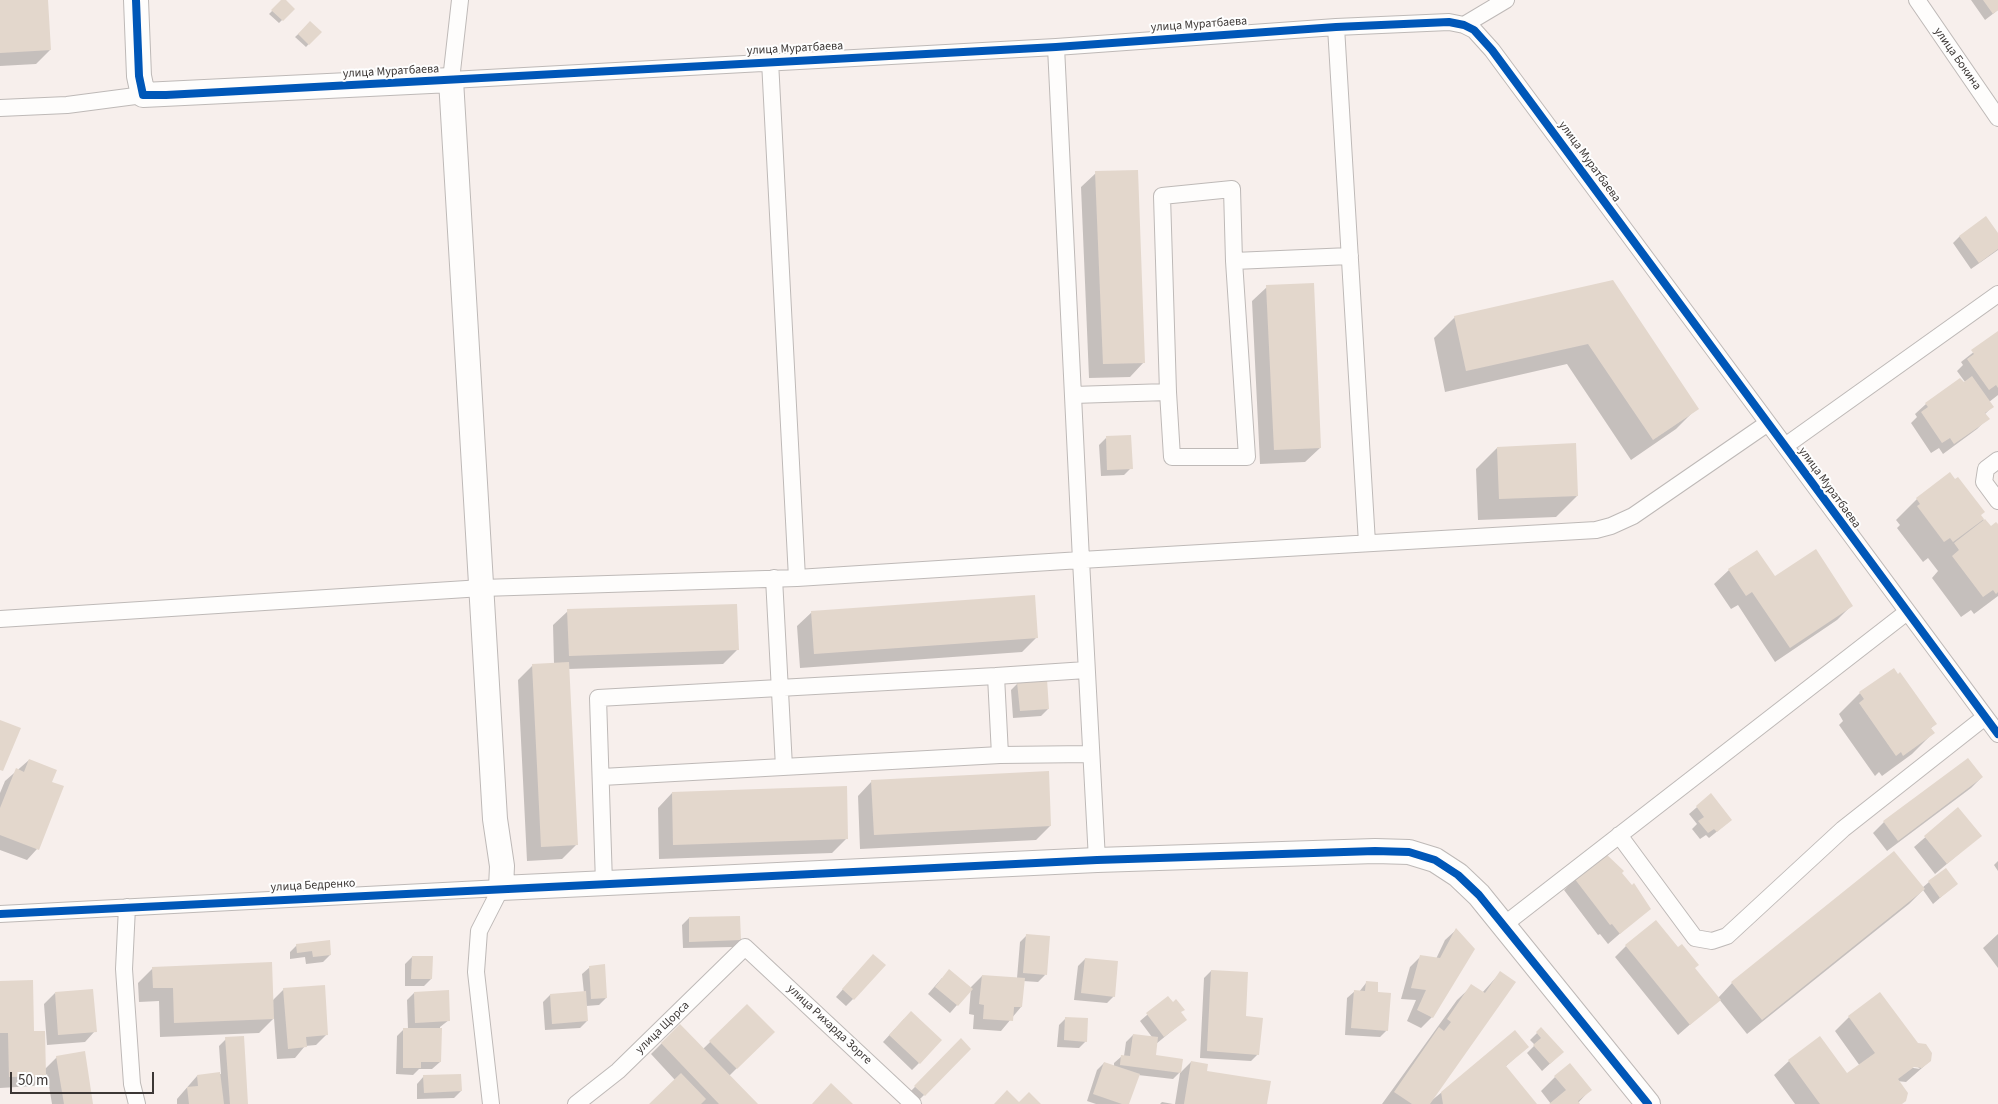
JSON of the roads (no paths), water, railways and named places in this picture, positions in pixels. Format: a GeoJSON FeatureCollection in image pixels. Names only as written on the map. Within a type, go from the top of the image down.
{"type":"FeatureCollection","features":[{"type":"Feature","properties":{"kind":"street"},"geometry":{"type":"LineString","coordinates":[[0,108],[67,106],[143,94],[139,76],[136,0]]}},
{"type":"Feature","properties":{"kind":"street"},"geometry":{"type":"LineString","coordinates":[[460,0],[451,80],[495,819],[502,866],[501,888],[479,931],[476,972],[491,1104]]}},
{"type":"Feature","properties":{"kind":"street"},"geometry":{"type":"LineString","coordinates":[[1464,25],[1506,0]]}},
{"type":"Feature","properties":{"kind":"street","name":"улица Бокина"},"geometry":{"type":"LineString","coordinates":[[1917,0],[1998,118]]}},
{"type":"Feature","properties":{"kind":"street","name":"улица Муратбаева"},"geometry":{"type":"LineString","coordinates":[[143,94],[451,80],[770,61],[1056,47],[1336,27],[1449,22],[1464,25],[1474,30],[1492,50],[1998,734]]}},
{"type":"Feature","properties":{"kind":"street"},"geometry":{"type":"LineString","coordinates":[[1336,27],[1367,543]]}},
{"type":"Feature","properties":{"kind":"street"},"geometry":{"type":"LineString","coordinates":[[1056,47],[1080,560],[1097,860]]}},
{"type":"Feature","properties":{"kind":"street"},"geometry":{"type":"LineString","coordinates":[[770,61],[797,578]]}},
{"type":"Feature","properties":{"kind":"street"},"geometry":{"type":"LineString","coordinates":[[1232,190],[1234,261],[1247,457],[1172,457],[1168,392],[1162,196],[1232,190]]}},
{"type":"Feature","properties":{"kind":"street"},"geometry":{"type":"LineString","coordinates":[[1234,261],[1350,256]]}},
{"type":"Feature","properties":{"kind":"street"},"geometry":{"type":"LineString","coordinates":[[1785,446],[1998,294]]}},
{"type":"Feature","properties":{"kind":"street"},"geometry":{"type":"LineString","coordinates":[[1073,395],[1168,392]]}},
{"type":"Feature","properties":{"kind":"street"},"geometry":{"type":"LineString","coordinates":[[0,620],[482,588],[797,578],[1605,528],[1633,516],[1768,423]]}},
{"type":"Feature","properties":{"kind":"street"},"geometry":{"type":"LineString","coordinates":[[1998,460],[1986,470],[1984,482],[1998,501]]}},
{"type":"Feature","properties":{"kind":"street"},"geometry":{"type":"LineString","coordinates":[[774,578],[784,767]]}},
{"type":"Feature","properties":{"kind":"street"},"geometry":{"type":"LineString","coordinates":[[1505,924],[1907,612]]}},
{"type":"Feature","properties":{"kind":"street"},"geometry":{"type":"LineString","coordinates":[[604,883],[598,698],[1086,670]]}},
{"type":"Feature","properties":{"kind":"street"},"geometry":{"type":"LineString","coordinates":[[996,676],[1000,755]]}},
{"type":"Feature","properties":{"kind":"street"},"geometry":{"type":"LineString","coordinates":[[1619,834],[1694,938],[1712,940],[1727,936],[1844,829],[1985,717]]}},
{"type":"Feature","properties":{"kind":"street"},"geometry":{"type":"LineString","coordinates":[[602,777],[1000,755],[1091,754]]}},
{"type":"Feature","properties":{"kind":"street"},"geometry":{"type":"LineString","coordinates":[[501,888],[1097,860],[1375,851],[1409,852],[1435,860],[1458,875],[1505,924],[1648,1104]]}},
{"type":"Feature","properties":{"kind":"street","name":"улица Бедренко"},"geometry":{"type":"LineString","coordinates":[[0,914],[501,888]]}},
{"type":"Feature","properties":{"kind":"street"},"geometry":{"type":"LineString","coordinates":[[127,907],[124,968],[132,1084],[137,1104]]}},
{"type":"Feature","properties":{"kind":"street","name":"улица Щорса"},"geometry":{"type":"LineString","coordinates":[[576,1104],[618,1071],[745,946]]}},
{"type":"Feature","properties":{"kind":"street","name":"улица Рихарда Зорге"},"geometry":{"type":"LineString","coordinates":[[745,946],[913,1104]]}}]}
